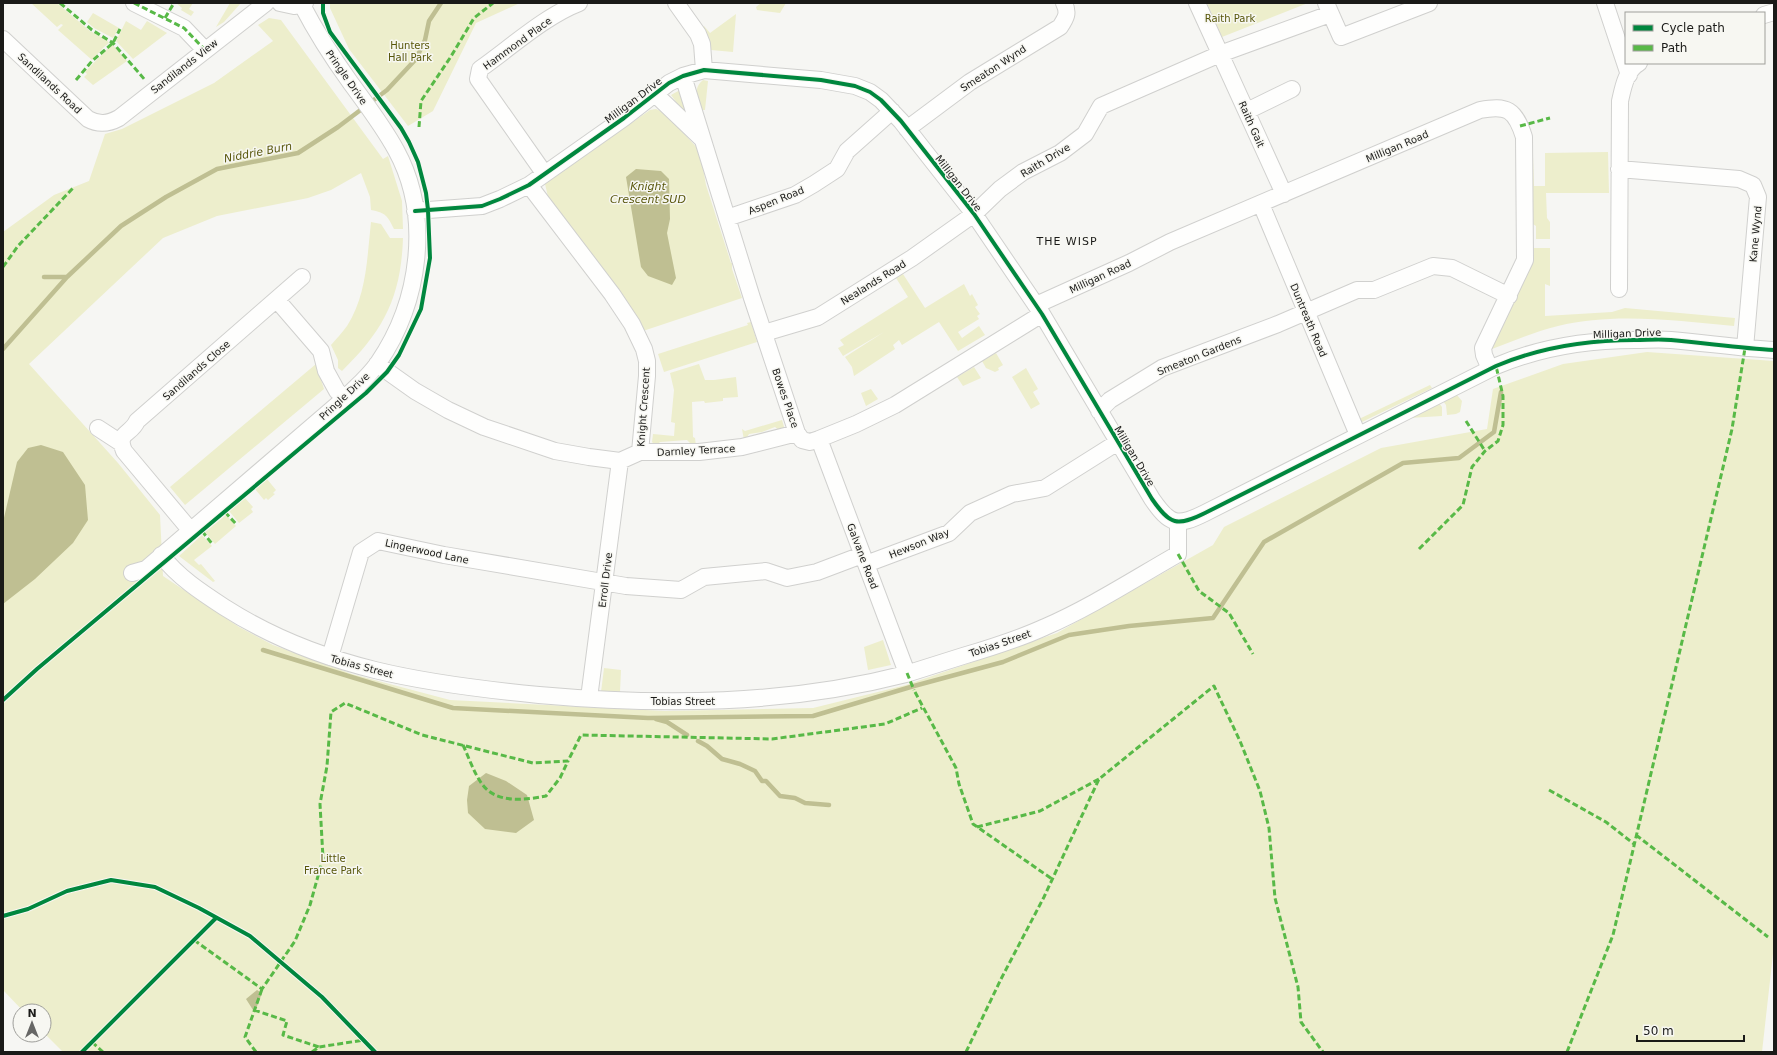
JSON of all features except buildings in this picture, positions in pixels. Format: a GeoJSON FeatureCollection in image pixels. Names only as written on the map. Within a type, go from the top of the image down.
{"type":"FeatureCollection","features":[{"type":"Feature","properties":{"kind":"street"},"geometry":{"type":"LineString","coordinates":[[134,3],[184,28],[205,50]]}},
{"type":"Feature","properties":{"kind":"street","name":"Sandilands View"},"geometry":{"type":"LineString","coordinates":[[100,123],[113,121],[119,118],[266,3]]}},
{"type":"Feature","properties":{"kind":"street"},"geometry":{"type":"LineString","coordinates":[[280,3],[289,6],[304,4]]}},
{"type":"Feature","properties":{"kind":"street","name":"Hammond Place"},"geometry":{"type":"LineString","coordinates":[[544,173],[478,79],[480,69],[548,20],[569,7],[580,3]]}},
{"type":"Feature","properties":{"kind":"street"},"geometry":{"type":"LineString","coordinates":[[676,3],[698,34],[702,44],[704,70]]}},
{"type":"Feature","properties":{"kind":"street","name":"Smeaton Wynd"},"geometry":{"type":"LineString","coordinates":[[907,129],[970,82],[1060,27],[1066,18],[1068,10],[1064,3]]}},
{"type":"Feature","properties":{"kind":"street","name":"Raith Gait"},"geometry":{"type":"LineString","coordinates":[[1197,3],[1284,194]]}},
{"type":"Feature","properties":{"kind":"street"},"geometry":{"type":"LineString","coordinates":[[1328,8],[1341,38],[1429,3]]}},
{"type":"Feature","properties":{"kind":"street"},"geometry":{"type":"LineString","coordinates":[[1605,3],[1625,49]]}},
{"type":"Feature","properties":{"kind":"street","name":"Pringle Drive"},"geometry":{"type":"LineString","coordinates":[[132,573],[146,569],[345,398],[377,364],[393,338],[412,286],[416,263],[417,234],[415,211],[403,164],[377,119],[320,39],[304,4]]}},
{"type":"Feature","properties":{"kind":"street","name":"Raith Drive"},"geometry":{"type":"LineString","coordinates":[[974,214],[1000,189],[1023,172],[1060,153],[1085,134],[1102,106],[1328,8]]}},
{"type":"Feature","properties":{"kind":"street","name":"Sandilands Road"},"geometry":{"type":"LineString","coordinates":[[3,39],[88,118],[100,123]]}},
{"type":"Feature","properties":{"kind":"street"},"geometry":{"type":"LineString","coordinates":[[1619,289],[1620,101],[1624,82],[1634,69]]}},
{"type":"Feature","properties":{"kind":"street","name":"Milligan Drive"},"geometry":{"type":"LineString","coordinates":[[415,211],[482,206],[529,185],[669,83],[683,76],[704,70],[821,80],[855,86],[870,92],[892,111],[974,214],[1039,310],[1163,515],[1170,520],[1178,522]]}},
{"type":"Feature","properties":{"kind":"street","name":"Bowes Place"},"geometry":{"type":"LineString","coordinates":[[683,76],[764,333],[797,433],[802,440],[810,442],[819,439],[856,424],[895,405],[1039,310]]}},
{"type":"Feature","properties":{"kind":"street"},"geometry":{"type":"LineString","coordinates":[[1247,111],[1292,89]]}},
{"type":"Feature","properties":{"kind":"street","name":"Bowes Place"},"geometry":{"type":"LineString","coordinates":[[655,94],[702,139]]}},
{"type":"Feature","properties":{"kind":"street","name":"Milligan Road"},"geometry":{"type":"LineString","coordinates":[[1039,310],[1170,242],[1480,110],[1498,107],[1512,113],[1520,126],[1524,137],[1526,246],[1525,260],[1509,296],[1487,338],[1484,348],[1484,355],[1490,369]]}},
{"type":"Feature","properties":{"kind":"street","name":"Aspen Road"},"geometry":{"type":"LineString","coordinates":[[727,218],[795,195],[814,184],[837,169],[847,151],[892,111]]}},
{"type":"Feature","properties":{"kind":"street","name":"Kane Wynd"},"geometry":{"type":"LineString","coordinates":[[1619,168],[1739,179],[1753,185],[1758,197],[1745,348]]}},
{"type":"Feature","properties":{"kind":"street","name":"Knight Crescent"},"geometry":{"type":"LineString","coordinates":[[529,185],[612,294],[632,324],[644,349],[647,361],[647,376],[640,452],[620,461]]}},
{"type":"Feature","properties":{"kind":"street","name":"Duntreath Road"},"geometry":{"type":"LineString","coordinates":[[1261,204],[1358,435]]}},
{"type":"Feature","properties":{"kind":"street","name":"Nealands Road"},"geometry":{"type":"LineString","coordinates":[[764,333],[818,317],[912,258],[974,214]]}},
{"type":"Feature","properties":{"kind":"street","name":"Smeaton Gardens"},"geometry":{"type":"LineString","coordinates":[[1100,411],[1110,400],[1162,368],[1278,324],[1305,311],[1357,290],[1374,290],[1433,266],[1452,268],[1509,296]]}},
{"type":"Feature","properties":{"kind":"street","name":"Sandilands Close"},"geometry":{"type":"LineString","coordinates":[[121,443],[123,436],[135,426],[137,421],[302,277]]}},
{"type":"Feature","properties":{"kind":"street"},"geometry":{"type":"LineString","coordinates":[[277,300],[321,351],[326,371],[337,390],[345,398]]}},
{"type":"Feature","properties":{"kind":"street","name":"Milligan Drive"},"geometry":{"type":"LineString","coordinates":[[1358,435],[1490,369],[1511,360],[1556,346],[1601,340],[1670,340],[1774,350]]}},
{"type":"Feature","properties":{"kind":"street"},"geometry":{"type":"LineString","coordinates":[[377,364],[415,392],[484,427],[555,451],[620,461]]}},
{"type":"Feature","properties":{"kind":"street"},"geometry":{"type":"LineString","coordinates":[[98,428],[121,443],[124,451],[191,531]]}},
{"type":"Feature","properties":{"kind":"street","name":"Darnley Terrace"},"geometry":{"type":"LineString","coordinates":[[640,452],[699,452],[742,447],[797,433]]}},
{"type":"Feature","properties":{"kind":"street"},"geometry":{"type":"LineString","coordinates":[[1178,522],[1189,521],[1200,516],[1358,435]]}},
{"type":"Feature","properties":{"kind":"street","name":"Galvane Road"},"geometry":{"type":"LineString","coordinates":[[819,439],[907,673]]}},
{"type":"Feature","properties":{"kind":"street","name":"Hewson Way"},"geometry":{"type":"LineString","coordinates":[[605,582],[626,586],[681,590],[704,577],[766,571],[787,578],[864,560],[949,533],[970,514],[1012,494],[1045,488],[1118,442]]}},
{"type":"Feature","properties":{"kind":"street","name":"Erroll Drive"},"geometry":{"type":"LineString","coordinates":[[589,698],[620,461]]}},
{"type":"Feature","properties":{"kind":"street","name":"Tobias Street"},"geometry":{"type":"LineString","coordinates":[[162,555],[183,578],[236,615],[278,638],[330,658],[422,681],[479,689],[589,698],[672,702],[722,701],[794,695],[845,687],[907,673],[996,646],[1045,628],[1178,554],[1178,522]]}},
{"type":"Feature","properties":{"kind":"street","name":"Lingerwood Lane"},"geometry":{"type":"LineString","coordinates":[[330,658],[361,552],[378,540],[444,555],[605,582]]}},
{"type":"Feature","properties":{"kind":"green space"},"geometry":{"type":"Polygon","coordinates":[[[31,3],[57,3],[90,31],[107,40],[109,43],[92,60],[58,30],[63,25],[61,24],[57,27],[31,3]]]}},
{"type":"Feature","properties":{"kind":"green space"},"geometry":{"type":"Polygon","coordinates":[[[176,3],[193,3],[189,9],[194,12],[191,16],[181,10],[182,8],[176,3]]]}},
{"type":"Feature","properties":{"kind":"green space"},"geometry":{"type":"Polygon","coordinates":[[[230,3],[241,3],[224,22],[216,27],[230,3]]]}},
{"type":"Feature","properties":{"kind":"green space","name":"Hunters Hall Park"},"geometry":{"type":"Polygon","coordinates":[[[330,3],[520,3],[476,23],[433,111],[408,126],[349,49],[330,8],[330,3]]]}},
{"type":"Feature","properties":{"kind":"green space"},"geometry":{"type":"Polygon","coordinates":[[[761,3],[786,3],[780,13],[757,10],[756,7],[761,3]]]}},
{"type":"Feature","properties":{"kind":"green space","name":"Raith Park"},"geometry":{"type":"Polygon","coordinates":[[[1207,3],[1308,3],[1222,37],[1207,3]]]}},
{"type":"Feature","properties":{"kind":"green space"},"geometry":{"type":"Polygon","coordinates":[[[93,13],[119,28],[113,38],[94,28],[87,22],[93,13]]]}},
{"type":"Feature","properties":{"kind":"green space"},"geometry":{"type":"Polygon","coordinates":[[[736,14],[733,52],[711,50],[707,35],[702,28],[704,26],[710,33],[736,14]]]}},
{"type":"Feature","properties":{"kind":"green space","name":"Little France Park"},"geometry":{"type":"Polygon","coordinates":[[[269,18],[281,20],[383,159],[388,156],[402,201],[403,229],[394,229],[386,215],[371,210],[370,197],[361,173],[331,190],[308,198],[217,216],[163,238],[29,364],[118,463],[160,515],[163,576],[239,627],[273,645],[352,674],[450,700],[665,711],[813,708],[906,685],[1057,633],[1213,545],[1224,527],[1381,448],[1487,429],[1493,389],[1563,364],[1647,352],[1774,361],[1774,945],[1762,1052],[63,1052],[52,1041],[52,1003],[15,1003],[3,990],[3,232],[54,195],[89,181],[105,134],[122,129],[214,83],[273,41],[258,25],[269,18]]]}},
{"type":"Feature","properties":{"kind":"green space"},"geometry":{"type":"Polygon","coordinates":[[[126,21],[141,30],[147,21],[167,33],[133,59],[116,41],[126,21]]]}},
{"type":"Feature","properties":{"kind":"green space"},"geometry":{"type":"Polygon","coordinates":[[[113,45],[127,61],[93,85],[84,77],[87,74],[85,72],[110,46],[113,45]]]}},
{"type":"Feature","properties":{"kind":"green space"},"geometry":{"type":"Polygon","coordinates":[[[703,80],[708,81],[705,110],[701,110],[697,98],[697,90],[703,80]]]}},
{"type":"Feature","properties":{"kind":"green space"},"geometry":{"type":"Polygon","coordinates":[[[680,90],[688,113],[685,114],[671,95],[680,90]]]}},
{"type":"Feature","properties":{"kind":"green space"},"geometry":{"type":"Polygon","coordinates":[[[656,109],[665,113],[700,151],[706,185],[742,298],[643,331],[549,201],[545,184],[650,110],[656,109]]]}},
{"type":"Feature","properties":{"kind":"green space"},"geometry":{"type":"Polygon","coordinates":[[[1608,152],[1609,193],[1546,193],[1547,218],[1550,222],[1550,239],[1536,239],[1536,226],[1528,221],[1527,163],[1533,156],[1534,186],[1545,186],[1545,153],[1608,152]]]}},
{"type":"Feature","properties":{"kind":"green space"},"geometry":{"type":"Polygon","coordinates":[[[371,222],[381,224],[390,238],[403,238],[399,278],[388,311],[379,326],[357,356],[342,371],[338,368],[338,360],[331,345],[347,326],[359,302],[365,276],[371,222]]]}},
{"type":"Feature","properties":{"kind":"green space"},"geometry":{"type":"Polygon","coordinates":[[[1534,248],[1550,248],[1550,286],[1545,284],[1545,316],[1612,312],[1625,308],[1735,318],[1734,326],[1668,320],[1602,319],[1550,328],[1492,349],[1491,342],[1533,254],[1534,248]]]}},
{"type":"Feature","properties":{"kind":"green space"},"geometry":{"type":"Polygon","coordinates":[[[903,274],[925,308],[964,284],[970,296],[972,294],[978,305],[975,307],[980,314],[977,316],[979,319],[958,332],[962,338],[979,326],[985,335],[958,351],[939,322],[902,345],[899,340],[893,345],[895,349],[854,376],[852,367],[845,357],[884,332],[843,356],[838,348],[844,345],[840,340],[908,297],[896,278],[903,274]]]}},
{"type":"Feature","properties":{"kind":"green space"},"geometry":{"type":"Polygon","coordinates":[[[751,322],[757,342],[664,372],[658,354],[748,325],[747,323],[751,322]]]}},
{"type":"Feature","properties":{"kind":"green space"},"geometry":{"type":"Polygon","coordinates":[[[996,353],[1003,365],[995,372],[986,368],[982,361],[996,353]]]}},
{"type":"Feature","properties":{"kind":"green space"},"geometry":{"type":"Polygon","coordinates":[[[316,364],[324,389],[185,505],[170,487],[316,364]]]}},
{"type":"Feature","properties":{"kind":"green space"},"geometry":{"type":"Polygon","coordinates":[[[699,364],[705,380],[736,377],[738,397],[723,398],[723,401],[705,403],[704,401],[692,402],[693,437],[695,438],[696,446],[693,446],[687,440],[660,442],[656,446],[652,442],[653,434],[674,436],[675,423],[671,422],[674,390],[670,373],[699,364]]]}},
{"type":"Feature","properties":{"kind":"green space"},"geometry":{"type":"Polygon","coordinates":[[[974,367],[981,378],[963,386],[957,377],[974,367]]]}},
{"type":"Feature","properties":{"kind":"green space"},"geometry":{"type":"Polygon","coordinates":[[[1026,368],[1038,389],[1033,392],[1040,404],[1031,409],[1012,377],[1026,368]]]}},
{"type":"Feature","properties":{"kind":"green space"},"geometry":{"type":"Polygon","coordinates":[[[1430,385],[1432,388],[1362,422],[1359,419],[1430,385]]]}},
{"type":"Feature","properties":{"kind":"green space"},"geometry":{"type":"Polygon","coordinates":[[[871,389],[878,399],[866,406],[861,393],[871,389]]]}},
{"type":"Feature","properties":{"kind":"green space"},"geometry":{"type":"Polygon","coordinates":[[[1457,395],[1462,401],[1460,412],[1447,415],[1446,405],[1443,401],[1457,395]]]}},
{"type":"Feature","properties":{"kind":"green space"},"geometry":{"type":"Polygon","coordinates":[[[1439,403],[1442,407],[1442,416],[1409,418],[1439,403]]]}},
{"type":"Feature","properties":{"kind":"green space"},"geometry":{"type":"Polygon","coordinates":[[[782,420],[785,430],[781,432],[775,427],[762,432],[749,434],[744,440],[742,429],[745,431],[782,420]]]}},
{"type":"Feature","properties":{"kind":"green space"},"geometry":{"type":"Polygon","coordinates":[[[267,479],[276,490],[273,493],[275,494],[268,500],[266,498],[264,500],[255,489],[267,479]]]}},
{"type":"Feature","properties":{"kind":"green space"},"geometry":{"type":"Polygon","coordinates":[[[245,498],[253,507],[251,509],[253,512],[239,523],[229,511],[245,498]]]}},
{"type":"Feature","properties":{"kind":"green space"},"geometry":{"type":"Polygon","coordinates":[[[226,515],[236,526],[215,544],[205,532],[226,515]]]}},
{"type":"Feature","properties":{"kind":"green space"},"geometry":{"type":"Polygon","coordinates":[[[202,535],[212,546],[194,560],[199,565],[201,564],[215,581],[213,582],[179,556],[202,535]]]}},
{"type":"Feature","properties":{"kind":"green space"},"geometry":{"type":"Polygon","coordinates":[[[883,640],[891,665],[868,670],[864,647],[883,640]]]}},
{"type":"Feature","properties":{"kind":"green space"},"geometry":{"type":"Polygon","coordinates":[[[604,668],[621,670],[620,692],[601,692],[604,668]]]}},
{"type":"Feature","properties":{"kind":"water","name":"Knight Crescent SUD"},"geometry":{"type":"Polygon","coordinates":[[[636,169],[661,171],[669,179],[670,219],[667,233],[676,278],[672,285],[648,276],[641,267],[626,177],[636,169]]]}},
{"type":"Feature","properties":{"kind":"water"},"geometry":{"type":"Polygon","coordinates":[[[41,445],[63,452],[85,485],[88,520],[73,543],[35,579],[3,604],[3,522],[17,462],[28,448],[41,445]]]}},
{"type":"Feature","properties":{"kind":"water"},"geometry":{"type":"Polygon","coordinates":[[[486,773],[506,781],[527,795],[534,820],[516,833],[485,829],[468,813],[467,800],[469,786],[486,773]]]}},
{"type":"Feature","properties":{"kind":"water"},"geometry":{"type":"Polygon","coordinates":[[[257,990],[262,993],[256,1009],[253,1010],[246,999],[257,990]]]}},
{"type":"Feature","properties":{"kind":"waterway","name":"Niddrie Burn"},"geometry":{"type":"LineString","coordinates":[[3,349],[67,277],[121,226],[166,197],[217,169],[298,153],[338,127],[387,90],[416,59],[425,40],[429,21],[441,3]]}},
{"type":"Feature","properties":{"kind":"waterway"},"geometry":{"type":"LineString","coordinates":[[44,277],[67,277]]}},
{"type":"Feature","properties":{"kind":"waterway"},"geometry":{"type":"LineString","coordinates":[[263,650],[453,708],[648,718],[813,716],[914,686],[1003,662],[1069,635],[1129,626],[1213,618],[1264,542],[1403,463],[1459,458],[1494,432],[1501,392]]}},
{"type":"Feature","properties":{"kind":"waterway"},"geometry":{"type":"LineString","coordinates":[[656,719],[667,722],[687,735]]}},
{"type":"Feature","properties":{"kind":"waterway"},"geometry":{"type":"LineString","coordinates":[[698,741],[707,746],[722,759],[740,764],[755,771],[762,781],[766,781],[780,796],[795,798],[805,803],[829,805]]}},
{"type":"Feature","properties":{"kind":"marked path"},"geometry":{"type":"LineString","coordinates":[[60,3],[92,30],[113,43],[145,80]]}},
{"type":"Feature","properties":{"kind":"marked path"},"geometry":{"type":"LineString","coordinates":[[134,3],[184,28],[205,50]]}},
{"type":"Feature","properties":{"kind":"marked path"},"geometry":{"type":"LineString","coordinates":[[165,18],[174,3]]}},
{"type":"Feature","properties":{"kind":"marked path"},"geometry":{"type":"LineString","coordinates":[[419,127],[421,101],[450,58],[474,18],[493,3]]}},
{"type":"Feature","properties":{"kind":"marked path"},"geometry":{"type":"LineString","coordinates":[[76,80],[92,61],[113,43],[120,29]]}},
{"type":"Feature","properties":{"kind":"marked path"},"geometry":{"type":"LineString","coordinates":[[1520,126],[1550,118]]}},
{"type":"Feature","properties":{"kind":"marked path"},"geometry":{"type":"LineString","coordinates":[[3,267],[18,246],[74,187]]}},
{"type":"Feature","properties":{"kind":"marked path"},"geometry":{"type":"LineString","coordinates":[[1567,1052],[1613,935],[1732,429],[1745,348]]}},
{"type":"Feature","properties":{"kind":"marked path"},"geometry":{"type":"LineString","coordinates":[[1419,549],[1463,505],[1472,467],[1485,451],[1498,441],[1503,425],[1503,396],[1496,366]]}},
{"type":"Feature","properties":{"kind":"marked path"},"geometry":{"type":"LineString","coordinates":[[1466,421],[1485,451]]}},
{"type":"Feature","properties":{"kind":"marked path"},"geometry":{"type":"LineString","coordinates":[[225,512],[237,525]]}},
{"type":"Feature","properties":{"kind":"marked path"},"geometry":{"type":"LineString","coordinates":[[202,531],[213,545]]}},
{"type":"Feature","properties":{"kind":"marked path"},"geometry":{"type":"LineString","coordinates":[[1178,554],[1199,591],[1229,613],[1253,654]]}},
{"type":"Feature","properties":{"kind":"marked path"},"geometry":{"type":"LineString","coordinates":[[907,673],[914,690]]}},
{"type":"Feature","properties":{"kind":"marked path"},"geometry":{"type":"LineString","coordinates":[[966,1052],[1001,979],[1044,897],[1099,779],[1214,686],[1240,741],[1260,791],[1269,828],[1275,898],[1298,987],[1301,1022],[1323,1052]]}},
{"type":"Feature","properties":{"kind":"marked path"},"geometry":{"type":"LineString","coordinates":[[915,692],[956,768],[959,784],[973,824],[1052,879]]}},
{"type":"Feature","properties":{"kind":"marked path"},"geometry":{"type":"LineString","coordinates":[[194,940],[262,989],[295,941],[310,905],[323,858],[320,804],[327,766],[331,712],[345,703],[422,735],[533,763],[568,761],[581,735],[772,739],[885,724],[922,708]]}},
{"type":"Feature","properties":{"kind":"marked path"},"geometry":{"type":"LineString","coordinates":[[463,745],[482,784],[495,795],[503,798],[529,799],[546,796],[560,778],[568,761]]}},
{"type":"Feature","properties":{"kind":"marked path"},"geometry":{"type":"LineString","coordinates":[[977,827],[1040,811],[1099,779]]}},
{"type":"Feature","properties":{"kind":"marked path"},"geometry":{"type":"LineString","coordinates":[[1549,790],[1606,822],[1634,844]]}},
{"type":"Feature","properties":{"kind":"marked path"},"geometry":{"type":"LineString","coordinates":[[1636,835],[1768,937]]}},
{"type":"Feature","properties":{"kind":"marked path"},"geometry":{"type":"LineString","coordinates":[[256,1052],[245,1037],[262,989]]}},
{"type":"Feature","properties":{"kind":"marked path"},"geometry":{"type":"LineString","coordinates":[[254,1010],[287,1021],[283,1035],[319,1047]]}},
{"type":"Feature","properties":{"kind":"marked path"},"geometry":{"type":"LineString","coordinates":[[312,1052],[319,1047],[364,1040]]}},
{"type":"Feature","properties":{"kind":"marked path"},"geometry":{"type":"LineString","coordinates":[[92,1042],[103,1052]]}},
{"type":"Feature","properties":{"kind":"cycle path"},"geometry":{"type":"LineString","coordinates":[[3,700],[37,669],[366,393],[387,372],[399,355],[421,309],[430,258],[426,193],[418,162],[401,128],[330,32],[323,13],[323,3]]}},
{"type":"Feature","properties":{"kind":"cycle path"},"geometry":{"type":"LineString","coordinates":[[415,211],[482,206],[529,185],[624,118],[669,83],[683,76],[704,70],[821,80],[855,86],[870,92],[881,100],[901,121],[974,214],[1042,314],[1158,508],[1169,519],[1181,522],[1205,513],[1496,366],[1513,359],[1547,349],[1599,341],[1671,340],[1774,350]]}},
{"type":"Feature","properties":{"kind":"cycle path"},"geometry":{"type":"LineString","coordinates":[[3,916],[28,909],[67,891],[111,880],[155,887],[199,908],[250,936],[322,997],[375,1052]]}},
{"type":"Feature","properties":{"kind":"cycle path"},"geometry":{"type":"LineString","coordinates":[[82,1052],[216,918]]}},
{"type":"Feature","properties":{"kind":"district","name":"THE WISP"},"geometry":{"type":"Point","coordinates":[1067,241]}}]}
